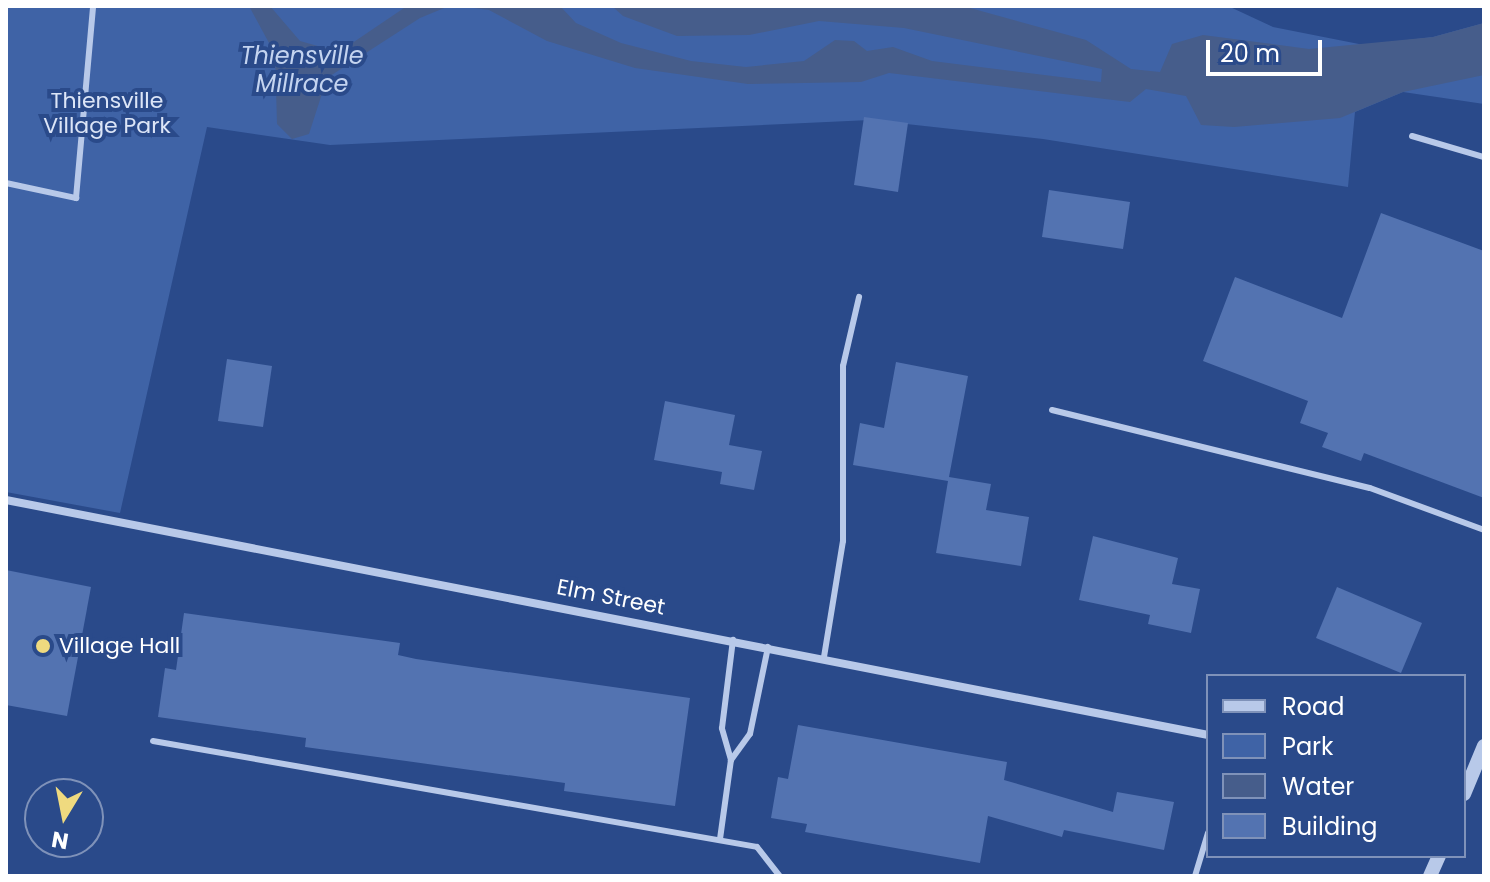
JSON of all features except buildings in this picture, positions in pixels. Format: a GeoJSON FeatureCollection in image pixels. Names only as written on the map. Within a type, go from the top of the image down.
{"type":"FeatureCollection","features":[{"type":"Feature","properties":{"kind":"street","name":"Elm Street"},"geometry":{"type":"LineString","coordinates":[[6,500],[768,646],[1206,735]]}},
{"type":"Feature","properties":{"kind":"street"},"geometry":{"type":"LineString","coordinates":[[1466,785],[1484,746]]}},
{"type":"Feature","properties":{"kind":"lane"},"geometry":{"type":"LineString","coordinates":[[6,183],[76,198],[93,6]]}},
{"type":"Feature","properties":{"kind":"lane"},"geometry":{"type":"LineString","coordinates":[[1412,136],[1484,157]]}},
{"type":"Feature","properties":{"kind":"lane"},"geometry":{"type":"LineString","coordinates":[[824,657],[843,541],[843,366],[859,297]]}},
{"type":"Feature","properties":{"kind":"lane"},"geometry":{"type":"LineString","coordinates":[[1052,410],[1370,488],[1484,530]]}},
{"type":"Feature","properties":{"kind":"lane"},"geometry":{"type":"LineString","coordinates":[[720,839],[731,760],[722,728],[733,640]]}},
{"type":"Feature","properties":{"kind":"lane"},"geometry":{"type":"LineString","coordinates":[[731,760],[750,734],[768,646]]}},
{"type":"Feature","properties":{"kind":"lane"},"geometry":{"type":"LineString","coordinates":[[153,741],[720,839],[757,847],[780,876]]}},
{"type":"Feature","properties":{"kind":"lane"},"geometry":{"type":"LineString","coordinates":[[1195,876],[1206,840]]}},
{"type":"Feature","properties":{"kind":"green space","name":"Thiensville Village Park"},"geometry":{"type":"Polygon","coordinates":[[[6,6],[1228,6],[1273,27],[1364,45],[1433,37],[1484,23],[1484,104],[1403,92],[1355,112],[1348,187],[1043,139],[870,120],[330,145],[207,127],[120,513],[6,492],[6,6]]]}},
{"type":"Feature","properties":{"kind":"water","name":"Thiensville Millrace"},"geometry":{"type":"Polygon","coordinates":[[[249,6],[270,6],[300,41],[339,52],[407,6],[449,6],[420,18],[327,78],[309,134],[292,139],[277,124],[275,54],[249,6]]]}},
{"type":"Feature","properties":{"kind":"water"},"geometry":{"type":"Polygon","coordinates":[[[459,6],[560,6],[576,23],[621,43],[691,61],[746,67],[804,61],[835,40],[854,41],[867,51],[893,47],[932,61],[1101,82],[1102,69],[904,28],[819,21],[749,35],[677,36],[623,16],[612,6],[963,6],[1086,40],[1131,69],[1160,72],[1172,44],[1203,35],[1309,49],[1433,37],[1484,23],[1484,75],[1403,92],[1340,118],[1234,127],[1201,125],[1186,96],[1146,89],[1130,102],[889,73],[861,82],[748,84],[635,68],[547,41],[489,10],[459,6]]]}},
{"type":"Feature","properties":{"kind":"place","name":"Village Hall"},"geometry":{"type":"Point","coordinates":[43,646]}}]}
